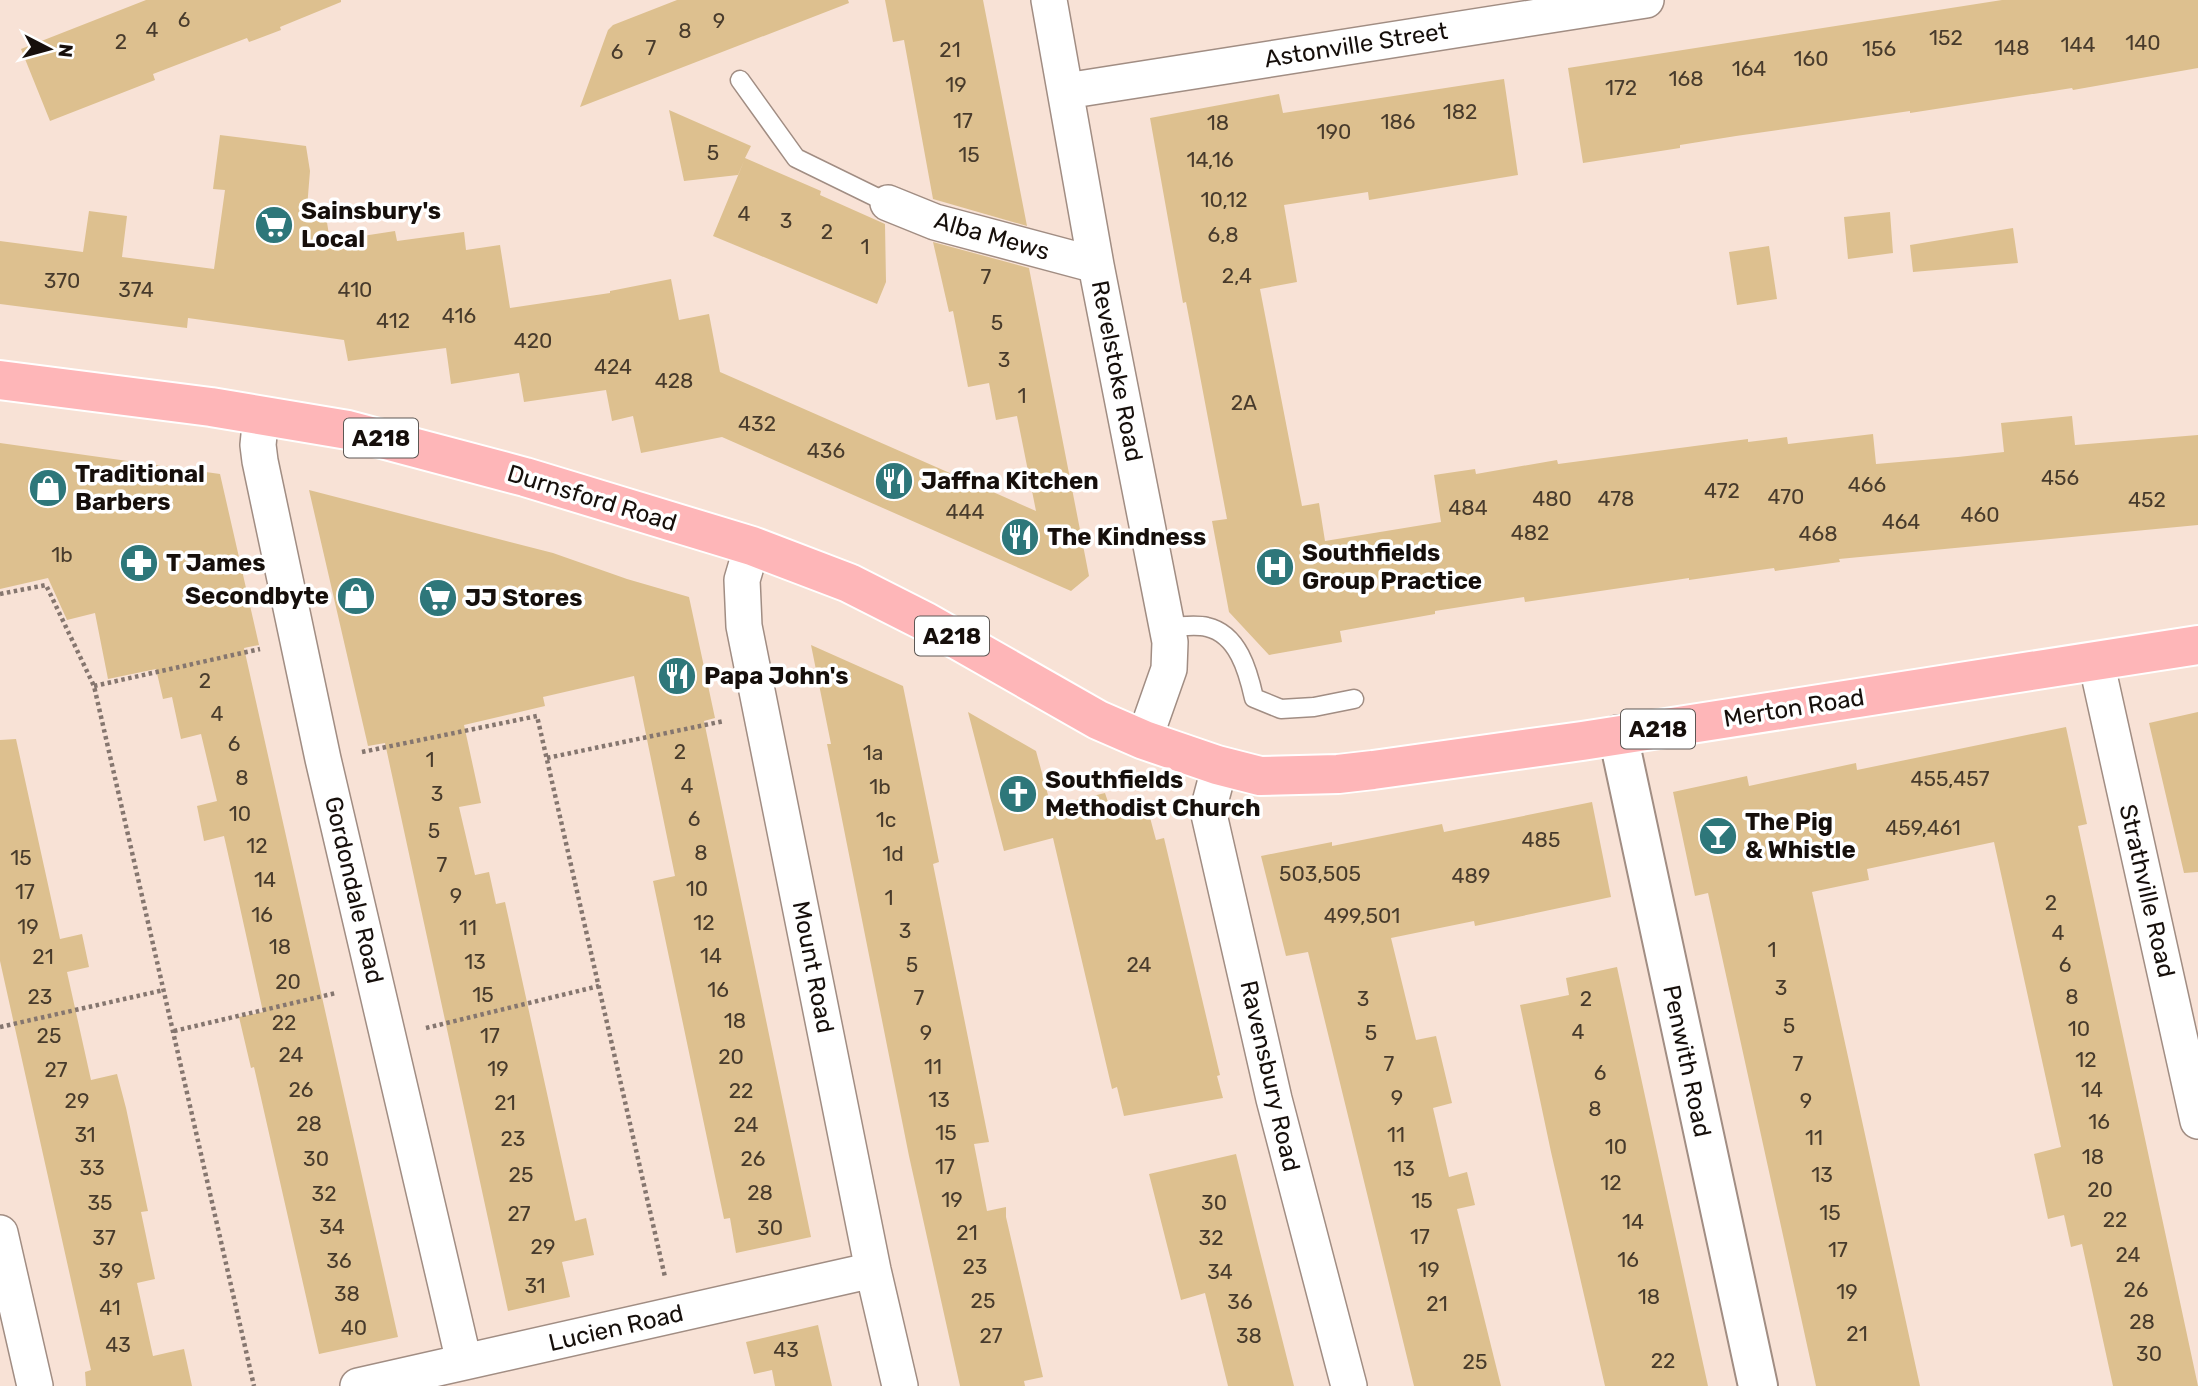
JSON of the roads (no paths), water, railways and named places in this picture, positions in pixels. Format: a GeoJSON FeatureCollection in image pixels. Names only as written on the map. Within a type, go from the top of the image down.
{"type":"FeatureCollection","features":[{"type":"Feature","properties":{"kind":"main road","name":"Durnsford Road"},"geometry":{"type":"LineString","coordinates":[[0,380],[261,415],[348,430],[458,458],[752,546],[860,589],[926,622],[1098,720],[1144,740]]}},
{"type":"Feature","properties":{"kind":"main road","name":"Merton Road"},"geometry":{"type":"LineString","coordinates":[[1144,740],[1259,776],[1338,774],[1618,735],[2198,645]]}},
{"type":"Feature","properties":{"kind":"street","name":"Revelstoke Road"},"geometry":{"type":"LineString","coordinates":[[1049,0],[1096,265],[1170,642],[1169,669],[1144,740]]}},
{"type":"Feature","properties":{"kind":"street","name":"Astonville Street"},"geometry":{"type":"LineString","coordinates":[[1066,91],[1646,0]]}},
{"type":"Feature","properties":{"kind":"street","name":"Alba Mews"},"geometry":{"type":"LineString","coordinates":[[888,203],[935,222],[1096,265]]}},
{"type":"Feature","properties":{"kind":"street","name":"Gordondale Road"},"geometry":{"type":"LineString","coordinates":[[261,415],[258,445],[260,461],[323,759],[464,1362]]}},
{"type":"Feature","properties":{"kind":"street","name":"Mount Road"},"geometry":{"type":"LineString","coordinates":[[752,546],[743,580],[744,626],[873,1270],[900,1386]]}},
{"type":"Feature","properties":{"kind":"street","name":"Strathville Road"},"geometry":{"type":"LineString","coordinates":[[2096,661],[2198,1121]]}},
{"type":"Feature","properties":{"kind":"street","name":"Penwith Road"},"geometry":{"type":"LineString","coordinates":[[1618,735],[1758,1386]]}},
{"type":"Feature","properties":{"kind":"street","name":"Ravensbury Road"},"geometry":{"type":"LineString","coordinates":[[1220,765],[1208,810],[1274,1099],[1349,1386]]}},
{"type":"Feature","properties":{"kind":"street"},"geometry":{"type":"LineString","coordinates":[[0,1233],[35,1386]]}},
{"type":"Feature","properties":{"kind":"street","name":"Lucien Road"},"geometry":{"type":"LineString","coordinates":[[358,1386],[873,1270]]}},
{"type":"Feature","properties":{"kind":"lane"},"geometry":{"type":"LineString","coordinates":[[740,80],[796,158],[888,203]]}},
{"type":"Feature","properties":{"kind":"lane"},"geometry":{"type":"LineString","coordinates":[[1167,627],[1206,626],[1225,634],[1246,664],[1254,698],[1281,709],[1314,707],[1354,699]]}},
{"type":"Feature","properties":{"kind":"place","name":"Sainsbury's Local"},"geometry":{"type":"Point","coordinates":[274,225]}},
{"type":"Feature","properties":{"kind":"place","name":"Jaffna Kitchen"},"geometry":{"type":"Point","coordinates":[894,481]}},
{"type":"Feature","properties":{"kind":"place","name":"Traditional Barbers"},"geometry":{"type":"Point","coordinates":[48,488]}},
{"type":"Feature","properties":{"kind":"place","name":"The Kindness"},"geometry":{"type":"Point","coordinates":[1020,537]}},
{"type":"Feature","properties":{"kind":"place","name":"T James"},"geometry":{"type":"Point","coordinates":[139,563]}},
{"type":"Feature","properties":{"kind":"place","name":"Southfields Group Practice"},"geometry":{"type":"Point","coordinates":[1275,567]}},
{"type":"Feature","properties":{"kind":"place","name":"Secondbyte"},"geometry":{"type":"Point","coordinates":[356,596]}},
{"type":"Feature","properties":{"kind":"place","name":"JJ Stores"},"geometry":{"type":"Point","coordinates":[438,598]}},
{"type":"Feature","properties":{"kind":"place","name":"Papa John's"},"geometry":{"type":"Point","coordinates":[677,676]}},
{"type":"Feature","properties":{"kind":"place","name":"Southfields Methodist Church"},"geometry":{"type":"Point","coordinates":[1018,794]}},
{"type":"Feature","properties":{"kind":"place","name":"The Pig & Whistle"},"geometry":{"type":"Point","coordinates":[1718,836]}}]}
